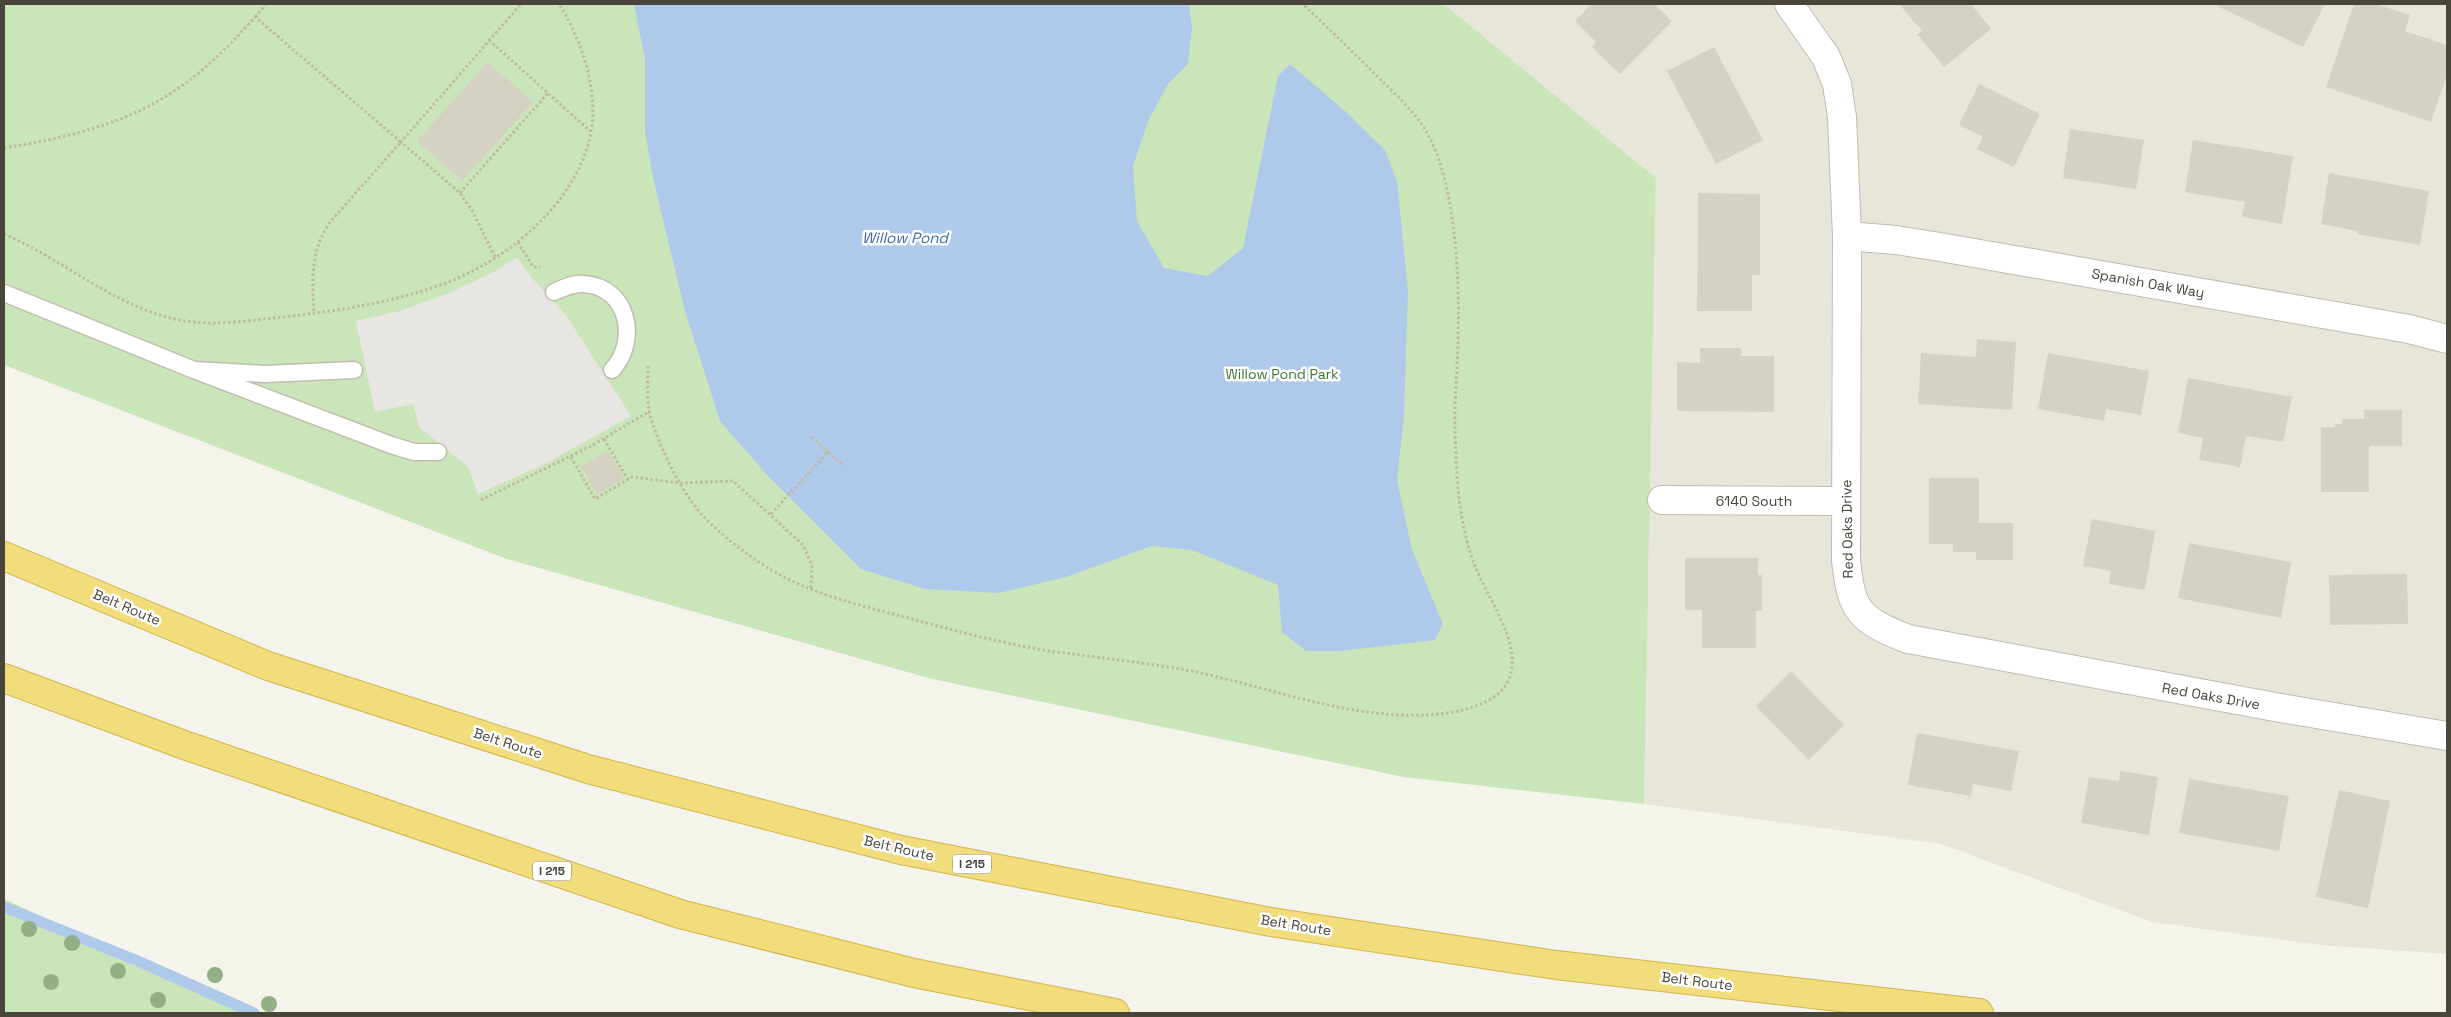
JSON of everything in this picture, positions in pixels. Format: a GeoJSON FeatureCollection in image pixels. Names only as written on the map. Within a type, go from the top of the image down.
{"type":"FeatureCollection","features":[{"type":"Feature","properties":{"kind":"highway","name":"Belt Route"},"geometry":{"type":"LineString","coordinates":[[4,556],[278,669],[588,769],[901,850],[1271,922],[1556,965],[1979,1013]]}},
{"type":"Feature","properties":{"kind":"highway","name":"I 215"},"geometry":{"type":"LineString","coordinates":[[4,678],[187,746],[680,914],[914,973],[1115,1013]]}},
{"type":"Feature","properties":{"kind":"street","name":"Red Oaks Drive"},"geometry":{"type":"LineString","coordinates":[[1789,4],[1822,50],[1837,84],[1842,117],[1847,236],[1846,560],[1848,585],[1853,602],[1862,615],[1878,628],[1908,640],[2275,707],[2447,736]]}},
{"type":"Feature","properties":{"kind":"street","name":"Spanish Oak Way"},"geometry":{"type":"LineString","coordinates":[[1847,236],[1896,240],[1940,247],[2409,329],[2447,339]]}},
{"type":"Feature","properties":{"kind":"street","name":"6140 South"},"geometry":{"type":"LineString","coordinates":[[1662,500],[1846,501]]}},
{"type":"Feature","properties":{"kind":"lane"},"geometry":{"type":"LineString","coordinates":[[554,292],[573,285],[585,284],[606,292],[620,308],[626,318],[627,341],[620,361],[612,370]]}},
{"type":"Feature","properties":{"kind":"lane"},"geometry":{"type":"LineString","coordinates":[[4,293],[194,370],[391,445],[414,452],[438,452]]}},
{"type":"Feature","properties":{"kind":"lane"},"geometry":{"type":"LineString","coordinates":[[194,370],[264,374],[354,370]]}},
{"type":"Feature","properties":{"kind":"path"},"geometry":{"type":"LineString","coordinates":[[4,148],[96,129],[127,118],[167,98],[204,71],[266,4]]}},
{"type":"Feature","properties":{"kind":"path"},"geometry":{"type":"LineString","coordinates":[[314,314],[313,264],[321,234],[521,4]]}},
{"type":"Feature","properties":{"kind":"path"},"geometry":{"type":"LineString","coordinates":[[4,234],[154,314],[185,321],[222,323],[343,310],[442,285],[479,267],[518,242],[545,216],[575,176],[585,153],[592,125],[591,97],[585,58],[572,25],[560,4]]}},
{"type":"Feature","properties":{"kind":"path"},"geometry":{"type":"LineString","coordinates":[[649,356],[650,411],[679,483],[711,524],[749,554],[811,589],[983,639],[1198,672],[1341,708],[1401,714],[1438,714],[1466,709],[1501,691],[1508,681],[1514,663],[1509,640],[1474,564],[1462,512],[1454,420],[1458,336],[1455,250],[1449,200],[1437,152],[1424,127],[1399,98],[1304,4]]}},
{"type":"Feature","properties":{"kind":"path"},"geometry":{"type":"LineString","coordinates":[[255,17],[460,193],[495,257]]}},
{"type":"Feature","properties":{"kind":"path"},"geometry":{"type":"LineString","coordinates":[[489,40],[590,131]]}},
{"type":"Feature","properties":{"kind":"path"},"geometry":{"type":"LineString","coordinates":[[460,193],[548,93]]}},
{"type":"Feature","properties":{"kind":"path"},"geometry":{"type":"LineString","coordinates":[[518,242],[533,267],[544,266]]}},
{"type":"Feature","properties":{"kind":"path"},"geometry":{"type":"LineString","coordinates":[[481,500],[572,457],[650,411]]}},
{"type":"Feature","properties":{"kind":"path"},"geometry":{"type":"LineString","coordinates":[[812,437],[844,466]]}},
{"type":"Feature","properties":{"kind":"path"},"geometry":{"type":"LineString","coordinates":[[604,439],[628,480]]}},
{"type":"Feature","properties":{"kind":"path"},"geometry":{"type":"LineString","coordinates":[[771,514],[828,452]]}},
{"type":"Feature","properties":{"kind":"path"},"geometry":{"type":"LineString","coordinates":[[572,457],[595,499],[632,477],[679,483],[733,481],[797,537],[809,555],[813,574],[811,589]]}},
{"type":"Feature","properties":{"kind":"shaded area"},"geometry":{"type":"Polygon","coordinates":[[[1444,4],[2447,4],[2447,954],[2320,945],[2152,922],[1941,844],[1644,804],[1656,178],[1444,4]]]}},
{"type":"Feature","properties":{"kind":"shaded area"},"geometry":{"type":"Polygon","coordinates":[[[517,257],[531,277],[566,315],[631,416],[545,464],[478,494],[468,467],[419,427],[413,404],[375,412],[356,321],[400,311],[449,293],[492,273],[517,257]]]}},
{"type":"Feature","properties":{"kind":"green space","name":"Willow Pond Park"},"geometry":{"type":"Polygon","coordinates":[[[4,4],[1444,4],[1656,178],[1644,804],[1404,777],[932,679],[504,558],[4,365],[4,4]]]}},
{"type":"Feature","properties":{"kind":"green space"},"geometry":{"type":"Polygon","coordinates":[[[4,899],[250,1013],[4,1013],[4,899]]]}},
{"type":"Feature","properties":{"kind":"water","name":"Willow Pond"},"geometry":{"type":"Polygon","coordinates":[[[634,4],[1189,4],[1192,28],[1188,64],[1168,84],[1149,119],[1133,166],[1137,221],[1164,268],[1208,276],[1243,248],[1278,76],[1290,64],[1345,111],[1385,150],[1397,181],[1408,291],[1404,416],[1397,480],[1412,550],[1443,624],[1435,640],[1341,651],[1306,651],[1282,632],[1278,585],[1192,550],[1152,546],[1066,577],[999,593],[925,589],[861,569],[767,475],[720,421],[685,311],[653,178],[645,131],[645,60],[634,4]]]}},
{"type":"Feature","properties":{"kind":"building"},"geometry":{"type":"Polygon","coordinates":[[[1591,4],[1654,4],[1672,21],[1620,74],[1592,47],[1596,42],[1575,21],[1591,4]]]}},
{"type":"Feature","properties":{"kind":"building"},"geometry":{"type":"Polygon","coordinates":[[[1899,4],[1971,4],[1991,29],[1944,67],[1917,34],[1922,31],[1899,4]]]}},
{"type":"Feature","properties":{"kind":"building"},"geometry":{"type":"Polygon","coordinates":[[[2218,4],[2325,4],[2303,47],[2217,6],[2218,4]]]}},
{"type":"Feature","properties":{"kind":"building"},"geometry":{"type":"Polygon","coordinates":[[[2354,4],[2376,4],[2410,15],[2405,31],[2447,45],[2447,74],[2431,122],[2326,87],[2354,4]]]}},
{"type":"Feature","properties":{"kind":"building"},"geometry":{"type":"Polygon","coordinates":[[[1714,47],[1763,140],[1716,164],[1667,71],[1714,47]]]}},
{"type":"Feature","properties":{"kind":"building"},"geometry":{"type":"Polygon","coordinates":[[[488,62],[533,102],[462,181],[417,141],[488,62]]]}},
{"type":"Feature","properties":{"kind":"building"},"geometry":{"type":"Polygon","coordinates":[[[1979,84],[2040,114],[2014,167],[1977,149],[1983,137],[1959,125],[1979,84]]]}},
{"type":"Feature","properties":{"kind":"building"},"geometry":{"type":"Polygon","coordinates":[[[2070,129],[2144,140],[2136,189],[2063,178],[2070,129]]]}},
{"type":"Feature","properties":{"kind":"building"},"geometry":{"type":"Polygon","coordinates":[[[2193,140],[2293,156],[2282,224],[2242,217],[2245,202],[2185,192],[2193,140]]]}},
{"type":"Feature","properties":{"kind":"building"},"geometry":{"type":"Polygon","coordinates":[[[2329,173],[2429,191],[2420,245],[2357,234],[2358,231],[2321,224],[2329,173]]]}},
{"type":"Feature","properties":{"kind":"building"},"geometry":{"type":"Polygon","coordinates":[[[1698,193],[1760,194],[1760,275],[1752,275],[1752,311],[1697,311],[1698,193]]]}},
{"type":"Feature","properties":{"kind":"building"},"geometry":{"type":"Polygon","coordinates":[[[1977,339],[2016,342],[2012,410],[1918,404],[1921,353],[1976,357],[1977,339]]]}},
{"type":"Feature","properties":{"kind":"building"},"geometry":{"type":"Polygon","coordinates":[[[1700,348],[1741,348],[1741,356],[1774,356],[1774,412],[1677,411],[1677,362],[1700,363],[1700,348]]]}},
{"type":"Feature","properties":{"kind":"building"},"geometry":{"type":"Polygon","coordinates":[[[2048,353],[2149,371],[2141,415],[2106,409],[2104,421],[2038,409],[2048,353]]]}},
{"type":"Feature","properties":{"kind":"building"},"geometry":{"type":"Polygon","coordinates":[[[2188,378],[2292,397],[2283,442],[2246,436],[2240,467],[2199,460],[2203,438],[2178,433],[2188,378]]]}},
{"type":"Feature","properties":{"kind":"building"},"geometry":{"type":"Polygon","coordinates":[[[2364,410],[2402,410],[2402,446],[2369,446],[2369,492],[2321,492],[2321,427],[2335,427],[2335,424],[2342,424],[2342,419],[2364,419],[2364,410]]]}},
{"type":"Feature","properties":{"kind":"building"},"geometry":{"type":"Polygon","coordinates":[[[608,451],[624,479],[597,494],[581,466],[608,451]]]}},
{"type":"Feature","properties":{"kind":"building"},"geometry":{"type":"Polygon","coordinates":[[[1929,478],[1979,478],[1979,523],[2013,523],[2013,560],[1976,560],[1976,552],[1953,552],[1953,544],[1929,544],[1929,478]]]}},
{"type":"Feature","properties":{"kind":"building"},"geometry":{"type":"Polygon","coordinates":[[[2092,519],[2155,531],[2145,590],[2109,584],[2111,571],[2083,566],[2092,519]]]}},
{"type":"Feature","properties":{"kind":"building"},"geometry":{"type":"Polygon","coordinates":[[[2189,543],[2291,562],[2281,618],[2178,598],[2189,543]]]}},
{"type":"Feature","properties":{"kind":"building"},"geometry":{"type":"Polygon","coordinates":[[[1685,558],[1758,558],[1758,575],[1762,575],[1762,611],[1756,611],[1756,648],[1702,648],[1702,610],[1685,610],[1685,558]]]}},
{"type":"Feature","properties":{"kind":"building"},"geometry":{"type":"Polygon","coordinates":[[[2407,574],[2408,624],[2330,625],[2329,575],[2407,574]]]}},
{"type":"Feature","properties":{"kind":"building"},"geometry":{"type":"Polygon","coordinates":[[[1791,671],[1844,725],[1809,760],[1756,706],[1791,671]]]}},
{"type":"Feature","properties":{"kind":"building"},"geometry":{"type":"Polygon","coordinates":[[[1917,733],[2019,751],[2011,791],[1973,784],[1971,796],[1908,785],[1917,733]]]}},
{"type":"Feature","properties":{"kind":"building"},"geometry":{"type":"Polygon","coordinates":[[[2120,771],[2158,777],[2149,835],[2081,823],[2089,777],[2119,781],[2120,771]]]}},
{"type":"Feature","properties":{"kind":"building"},"geometry":{"type":"Polygon","coordinates":[[[2189,779],[2289,796],[2279,851],[2179,833],[2189,779]]]}},
{"type":"Feature","properties":{"kind":"building"},"geometry":{"type":"Polygon","coordinates":[[[2339,790],[2390,801],[2368,908],[2316,897],[2339,790]]]}},
{"type":"Feature","properties":{"kind":"waterway"},"geometry":{"type":"LineString","coordinates":[[4,907],[138,961],[254,1013]]}}]}
